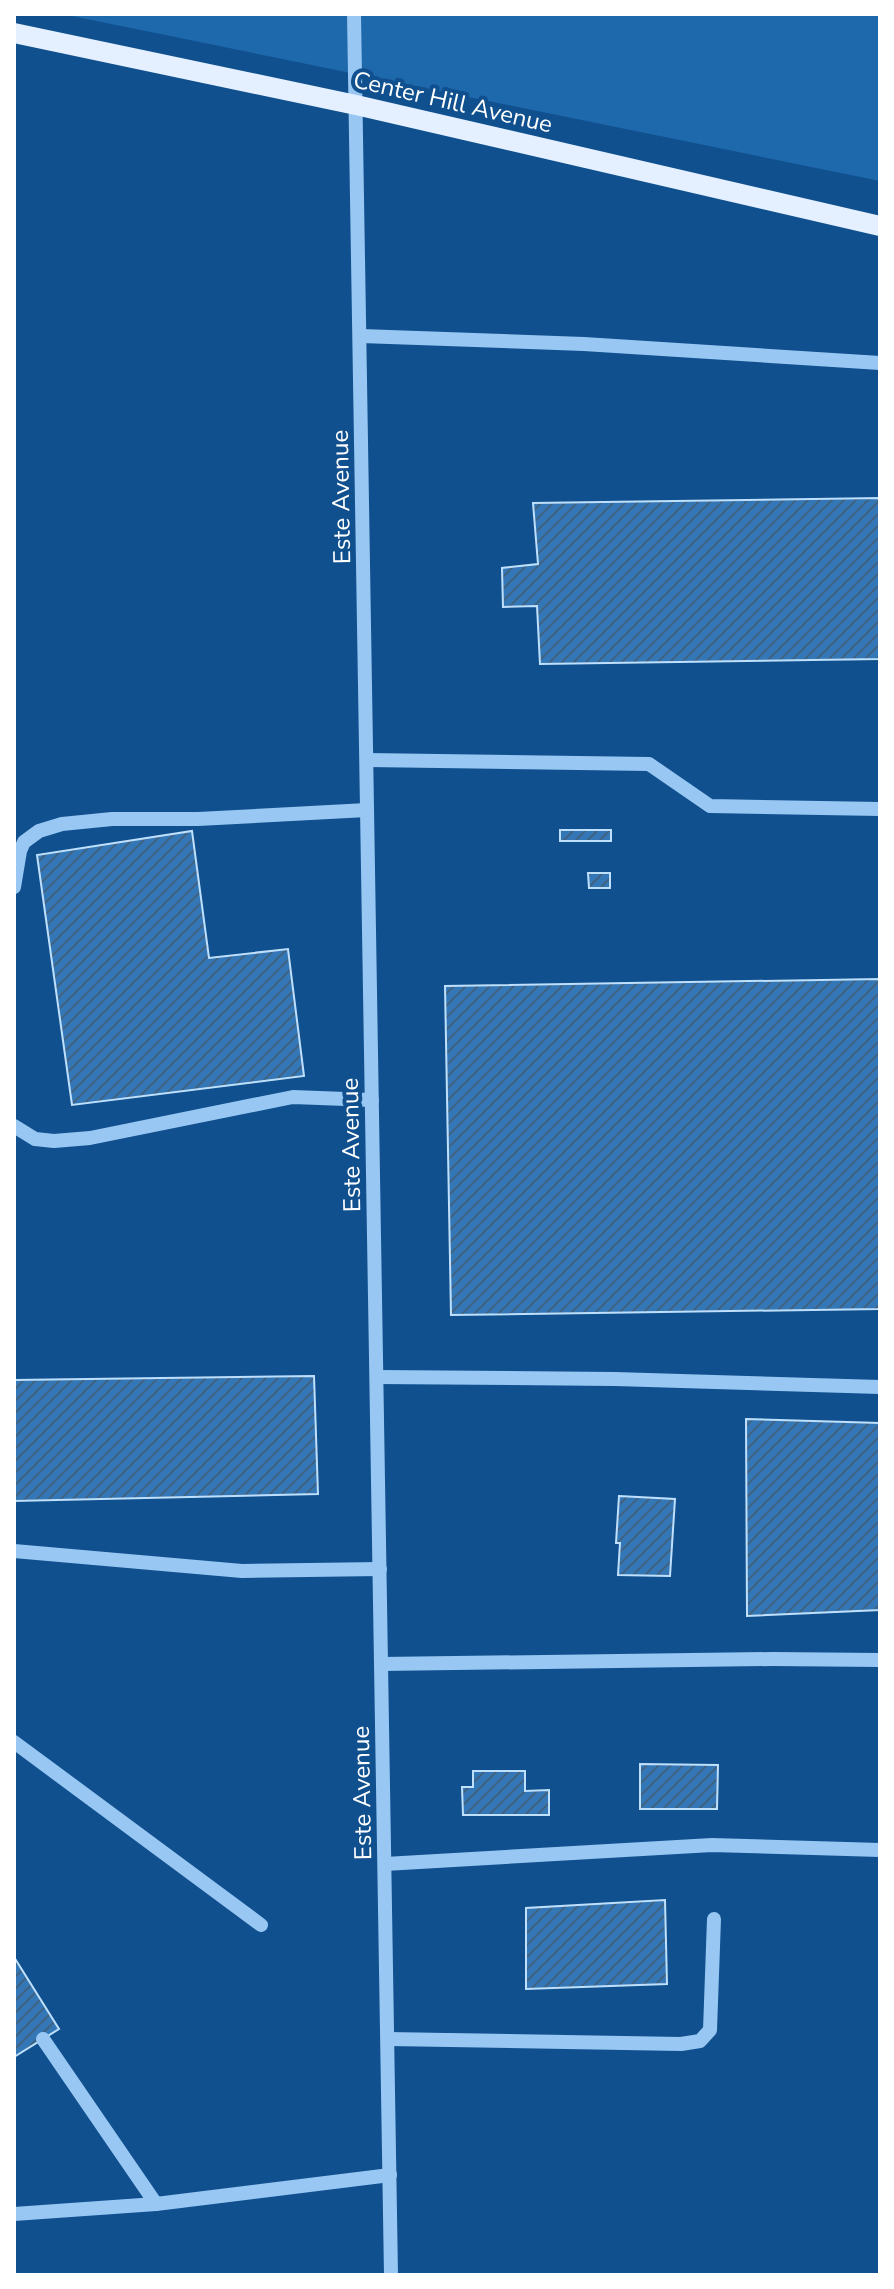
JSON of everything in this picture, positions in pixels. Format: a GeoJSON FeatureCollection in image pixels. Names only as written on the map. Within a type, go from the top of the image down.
{"type":"FeatureCollection","features":[{"type":"Feature","properties":{"kind":"main road","name":"Center Hill Avenue"},"geometry":{"type":"LineString","coordinates":[[14,33],[356,105],[880,226]]}},
{"type":"Feature","properties":{"kind":"street","name":"Este Avenue"},"geometry":{"type":"LineString","coordinates":[[354,14],[391,2275]]}},
{"type":"Feature","properties":{"kind":"street"},"geometry":{"type":"LineString","coordinates":[[361,336],[599,345],[880,363]]}},
{"type":"Feature","properties":{"kind":"street"},"geometry":{"type":"LineString","coordinates":[[367,760],[649,764],[710,806],[880,809]]}},
{"type":"Feature","properties":{"kind":"street"},"geometry":{"type":"LineString","coordinates":[[14,887],[24,842],[39,831],[62,824],[112,819],[198,819],[367,810]]}},
{"type":"Feature","properties":{"kind":"street"},"geometry":{"type":"LineString","coordinates":[[14,1126],[35,1139],[54,1141],[90,1138],[293,1097],[372,1100]]}},
{"type":"Feature","properties":{"kind":"street"},"geometry":{"type":"LineString","coordinates":[[377,1377],[615,1379],[880,1387]]}},
{"type":"Feature","properties":{"kind":"street"},"geometry":{"type":"LineString","coordinates":[[14,1551],[242,1571],[380,1569]]}},
{"type":"Feature","properties":{"kind":"street"},"geometry":{"type":"LineString","coordinates":[[381,1664],[880,1660]]}},
{"type":"Feature","properties":{"kind":"street"},"geometry":{"type":"LineString","coordinates":[[14,1742],[261,1925]]}},
{"type":"Feature","properties":{"kind":"street"},"geometry":{"type":"LineString","coordinates":[[385,1864],[712,1845],[880,1850]]}},
{"type":"Feature","properties":{"kind":"street"},"geometry":{"type":"LineString","coordinates":[[388,2039],[681,2044],[700,2041],[710,2030],[714,1919]]}},
{"type":"Feature","properties":{"kind":"street"},"geometry":{"type":"LineString","coordinates":[[43,2039],[156,2204]]}},
{"type":"Feature","properties":{"kind":"street"},"geometry":{"type":"LineString","coordinates":[[14,2214],[156,2204],[390,2175]]}},
{"type":"Feature","properties":{"kind":"shaded area"},"geometry":{"type":"Polygon","coordinates":[[[62,14],[880,14],[880,181],[62,14]]]}},
{"type":"Feature","properties":{"kind":"building"},"geometry":{"type":"Polygon","coordinates":[[[880,498],[880,659],[540,664],[537,606],[503,607],[502,568],[538,564],[533,503],[880,498]]]}},
{"type":"Feature","properties":{"kind":"building"},"geometry":{"type":"Polygon","coordinates":[[[560,830],[611,830],[611,841],[560,841],[560,830]]]}},
{"type":"Feature","properties":{"kind":"building"},"geometry":{"type":"Polygon","coordinates":[[[192,831],[209,958],[288,949],[304,1076],[72,1105],[37,855],[192,831]]]}},
{"type":"Feature","properties":{"kind":"building"},"geometry":{"type":"Polygon","coordinates":[[[588,873],[610,873],[610,888],[589,888],[588,873]]]}},
{"type":"Feature","properties":{"kind":"building"},"geometry":{"type":"Polygon","coordinates":[[[880,979],[880,1309],[451,1315],[445,986],[880,979]]]}},
{"type":"Feature","properties":{"kind":"building"},"geometry":{"type":"Polygon","coordinates":[[[314,1376],[318,1494],[14,1501],[14,1380],[314,1376]]]}},
{"type":"Feature","properties":{"kind":"building"},"geometry":{"type":"Polygon","coordinates":[[[746,1419],[880,1423],[880,1610],[747,1616],[746,1419]]]}},
{"type":"Feature","properties":{"kind":"building"},"geometry":{"type":"Polygon","coordinates":[[[619,1496],[675,1499],[670,1576],[618,1575],[620,1543],[616,1543],[619,1496]]]}},
{"type":"Feature","properties":{"kind":"building"},"geometry":{"type":"Polygon","coordinates":[[[640,1764],[718,1765],[717,1809],[640,1809],[640,1764]]]}},
{"type":"Feature","properties":{"kind":"building"},"geometry":{"type":"Polygon","coordinates":[[[473,1771],[525,1771],[525,1791],[549,1790],[549,1815],[463,1815],[462,1787],[473,1787],[473,1771]]]}},
{"type":"Feature","properties":{"kind":"building"},"geometry":{"type":"Polygon","coordinates":[[[665,1900],[667,1984],[526,1989],[526,1908],[665,1900]]]}},
{"type":"Feature","properties":{"kind":"building"},"geometry":{"type":"Polygon","coordinates":[[[14,1957],[59,2029],[14,2057],[14,1957]]]}}]}
